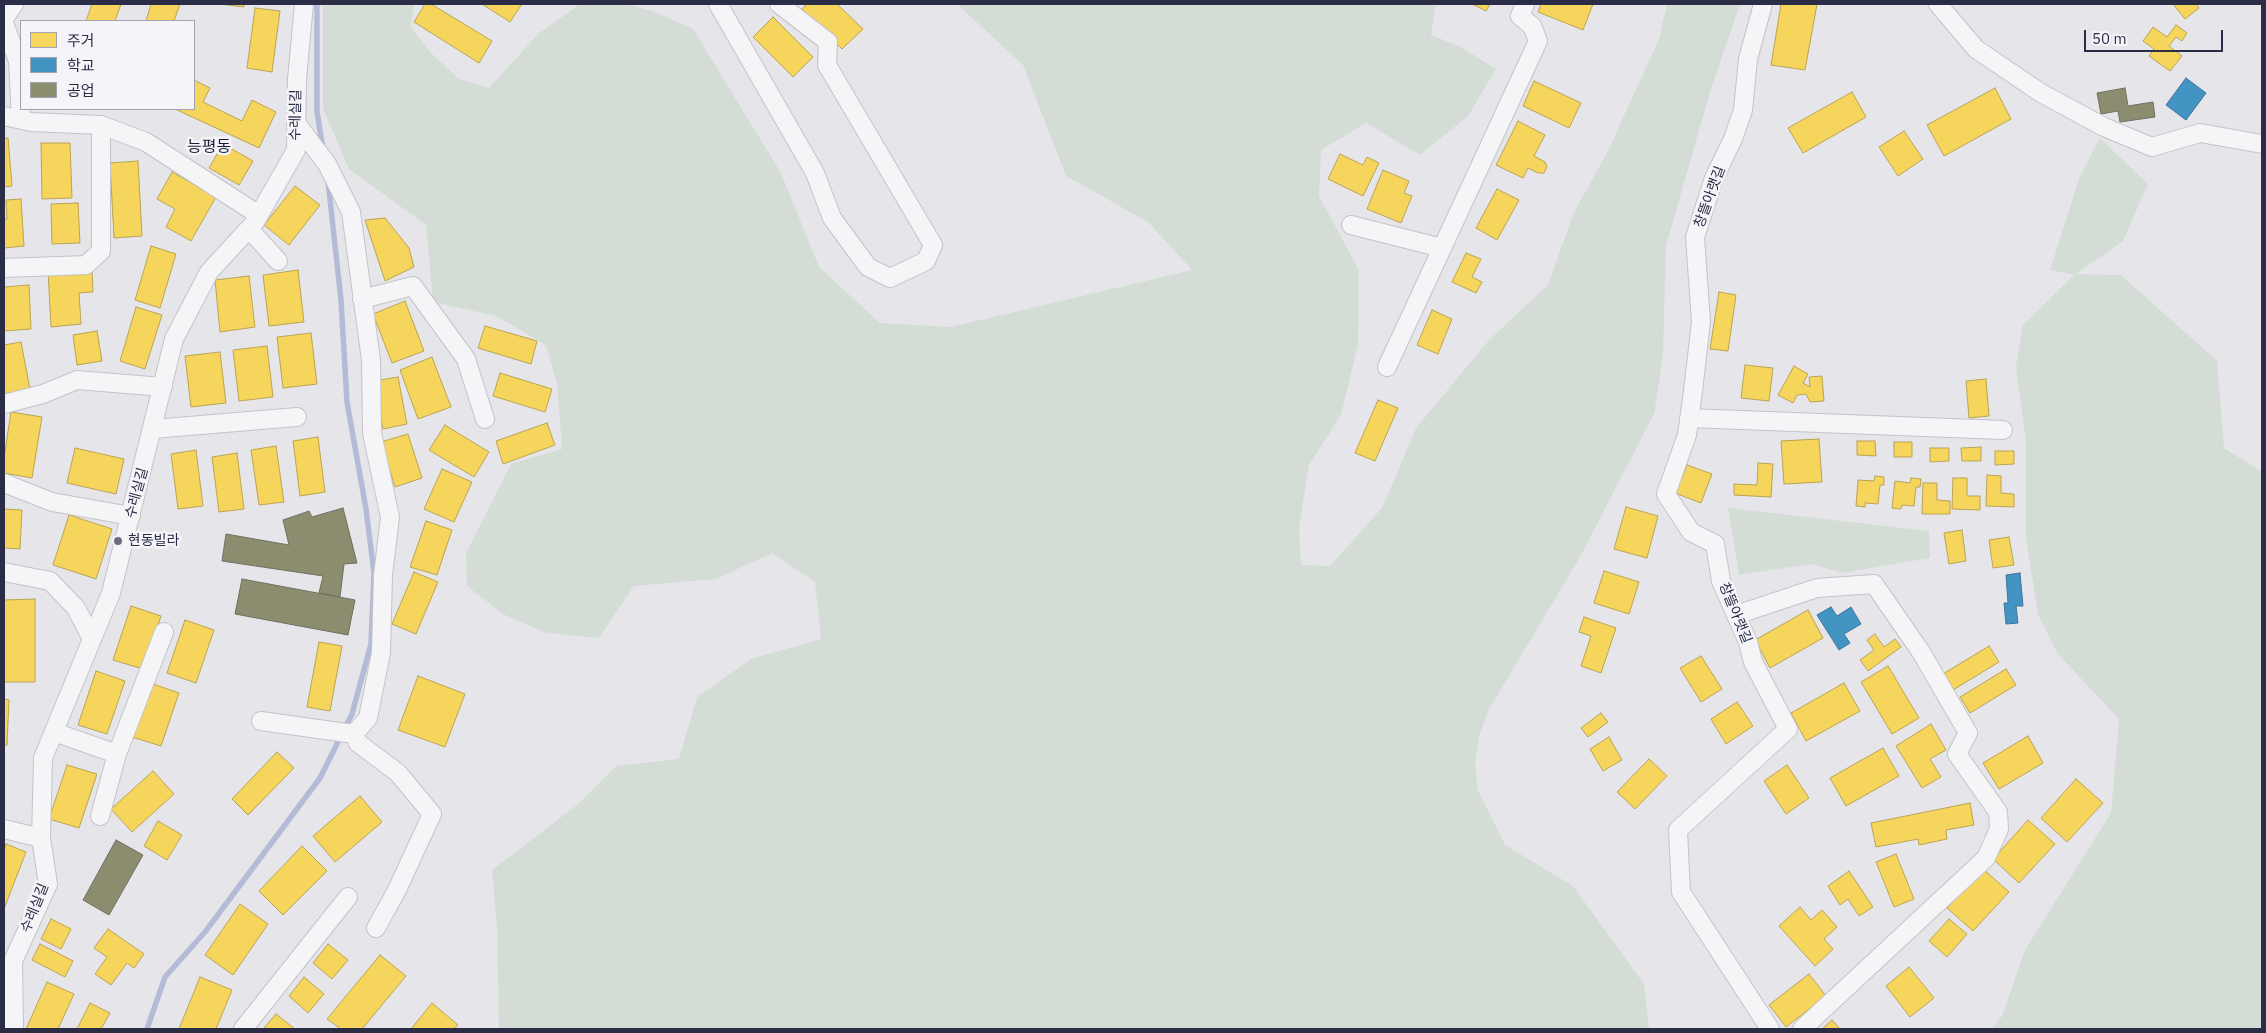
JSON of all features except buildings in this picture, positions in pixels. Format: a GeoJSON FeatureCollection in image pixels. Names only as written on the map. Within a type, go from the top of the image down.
{"type":"FeatureCollection","features":[{"type":"Feature","properties":{"kind":"street"},"geometry":{"type":"LineString","coordinates":[[14,4],[4,21],[18,61],[20,100]]}},
{"type":"Feature","properties":{"kind":"street","name":"수레실길"},"geometry":{"type":"LineString","coordinates":[[14,1029],[8,960],[48,884],[41,838],[43,758],[111,593],[174,339],[209,272],[254,222],[296,150],[297,79],[304,4]]}},
{"type":"Feature","properties":{"kind":"street"},"geometry":{"type":"LineString","coordinates":[[718,4],[815,173],[832,218],[868,267],[890,278],[926,261],[934,245],[827,65],[828,42],[779,4]]}},
{"type":"Feature","properties":{"kind":"street"},"geometry":{"type":"LineString","coordinates":[[1387,367],[1538,41],[1532,26],[1520,16],[1525,4]]}},
{"type":"Feature","properties":{"kind":"street","name":"창뜰아랫길"},"geometry":{"type":"LineString","coordinates":[[1763,4],[1748,60],[1743,110],[1733,139],[1714,178],[1696,237],[1701,322],[1690,418],[1687,436],[1666,494],[1691,532],[1715,544],[1721,581],[1748,642],[1752,662],[1788,729],[1678,830],[1681,892],[1770,1029]]}},
{"type":"Feature","properties":{"kind":"street"},"geometry":{"type":"LineString","coordinates":[[1938,4],[1976,49],[2041,93],[2104,127],[2152,147],[2200,133],[2262,144]]}},
{"type":"Feature","properties":{"kind":"street"},"geometry":{"type":"LineString","coordinates":[[21,110],[21,119]]}},
{"type":"Feature","properties":{"kind":"street"},"geometry":{"type":"LineString","coordinates":[[4,116],[63,125],[100,125],[146,142],[254,222],[278,261]]}},
{"type":"Feature","properties":{"kind":"street"},"geometry":{"type":"LineString","coordinates":[[296,123],[327,164],[351,212],[371,360],[372,433],[390,517],[383,575],[381,652],[368,718],[353,734]]}},
{"type":"Feature","properties":{"kind":"street"},"geometry":{"type":"LineString","coordinates":[[4,268],[86,265],[101,251],[100,125]]}},
{"type":"Feature","properties":{"kind":"street"},"geometry":{"type":"LineString","coordinates":[[1351,225],[1442,248]]}},
{"type":"Feature","properties":{"kind":"street"},"geometry":{"type":"LineString","coordinates":[[362,299],[413,286],[466,359],[485,419]]}},
{"type":"Feature","properties":{"kind":"street"},"geometry":{"type":"LineString","coordinates":[[4,404],[43,394],[76,380],[163,387]]}},
{"type":"Feature","properties":{"kind":"street"},"geometry":{"type":"LineString","coordinates":[[153,429],[297,417]]}},
{"type":"Feature","properties":{"kind":"street"},"geometry":{"type":"LineString","coordinates":[[1690,418],[2003,430]]}},
{"type":"Feature","properties":{"kind":"street"},"geometry":{"type":"LineString","coordinates":[[4,483],[52,502],[131,516]]}},
{"type":"Feature","properties":{"kind":"street"},"geometry":{"type":"LineString","coordinates":[[4,572],[50,581],[76,608],[92,639]]}},
{"type":"Feature","properties":{"kind":"street"},"geometry":{"type":"LineString","coordinates":[[1736,615],[1817,588],[1874,584],[1921,652],[1968,733],[1957,754],[1998,812],[1999,829],[1986,858],[1802,1029]]}},
{"type":"Feature","properties":{"kind":"street"},"geometry":{"type":"LineString","coordinates":[[100,816],[116,754],[164,632]]}},
{"type":"Feature","properties":{"kind":"street"},"geometry":{"type":"LineString","coordinates":[[262,721],[353,734]]}},
{"type":"Feature","properties":{"kind":"street"},"geometry":{"type":"LineString","coordinates":[[54,732],[116,754]]}},
{"type":"Feature","properties":{"kind":"street"},"geometry":{"type":"LineString","coordinates":[[353,734],[358,743],[398,772],[432,814],[397,890],[376,928]]}},
{"type":"Feature","properties":{"kind":"street"},"geometry":{"type":"LineString","coordinates":[[4,829],[41,838]]}},
{"type":"Feature","properties":{"kind":"street"},"geometry":{"type":"LineString","coordinates":[[243,1029],[348,896]]}},
{"type":"Feature","properties":{"kind":"shaded area"},"geometry":{"type":"Polygon","coordinates":[[[323,4],[414,4],[411,27],[430,52],[459,79],[489,88],[539,33],[580,4],[626,4],[652,11],[693,29],[781,173],[819,267],[880,323],[951,327],[1192,270],[1148,222],[1066,176],[1023,65],[957,4],[1436,4],[1431,35],[1461,47],[1496,69],[1468,116],[1420,155],[1366,123],[1321,150],[1319,196],[1359,270],[1358,344],[1341,415],[1309,465],[1299,527],[1301,565],[1330,566],[1382,508],[1416,428],[1489,340],[1548,285],[1574,212],[1607,153],[1659,39],[1667,4],[1740,4],[1711,89],[1666,246],[1663,357],[1654,414],[1580,557],[1488,711],[1479,736],[1475,765],[1478,791],[1505,845],[1573,886],[1644,984],[1649,1029],[499,1029],[497,927],[492,870],[577,805],[616,766],[679,759],[697,697],[751,659],[821,639],[815,582],[772,553],[716,579],[634,586],[599,638],[546,633],[503,614],[467,586],[466,553],[511,464],[562,449],[557,383],[546,345],[496,316],[433,302],[426,225],[349,169],[323,109],[323,4]]]}},
{"type":"Feature","properties":{"kind":"shaded area"},"geometry":{"type":"Polygon","coordinates":[[[2100,138],[2148,184],[2123,241],[2076,274],[2121,275],[2217,361],[2224,448],[2262,472],[2262,1029],[1992,1029],[2002,1016],[2025,950],[2111,813],[2119,719],[2057,653],[2038,614],[2026,539],[2026,442],[2016,367],[2023,325],[2074,275],[2050,270],[2080,176],[2100,138]]]}},
{"type":"Feature","properties":{"kind":"shaded area"},"geometry":{"type":"Polygon","coordinates":[[[1728,508],[1929,531],[1930,558],[1842,573],[1811,564],[1739,575],[1728,508]]]}},
{"type":"Feature","properties":{"kind":"waterway"},"geometry":{"type":"LineString","coordinates":[[317,4],[317,112],[323,149]]}},
{"type":"Feature","properties":{"kind":"waterway"},"geometry":{"type":"LineString","coordinates":[[147,1029],[165,977],[205,932],[320,778],[352,714],[371,644],[374,573],[366,509],[347,402],[341,300],[328,181]]}},
{"type":"Feature","properties":{"kind":"place","name":"현동빌라"},"geometry":{"type":"Point","coordinates":[118,541]}},
{"type":"Feature","properties":{"kind":"district","name":"능평동"},"geometry":{"type":"Point","coordinates":[209,147]}}]}
